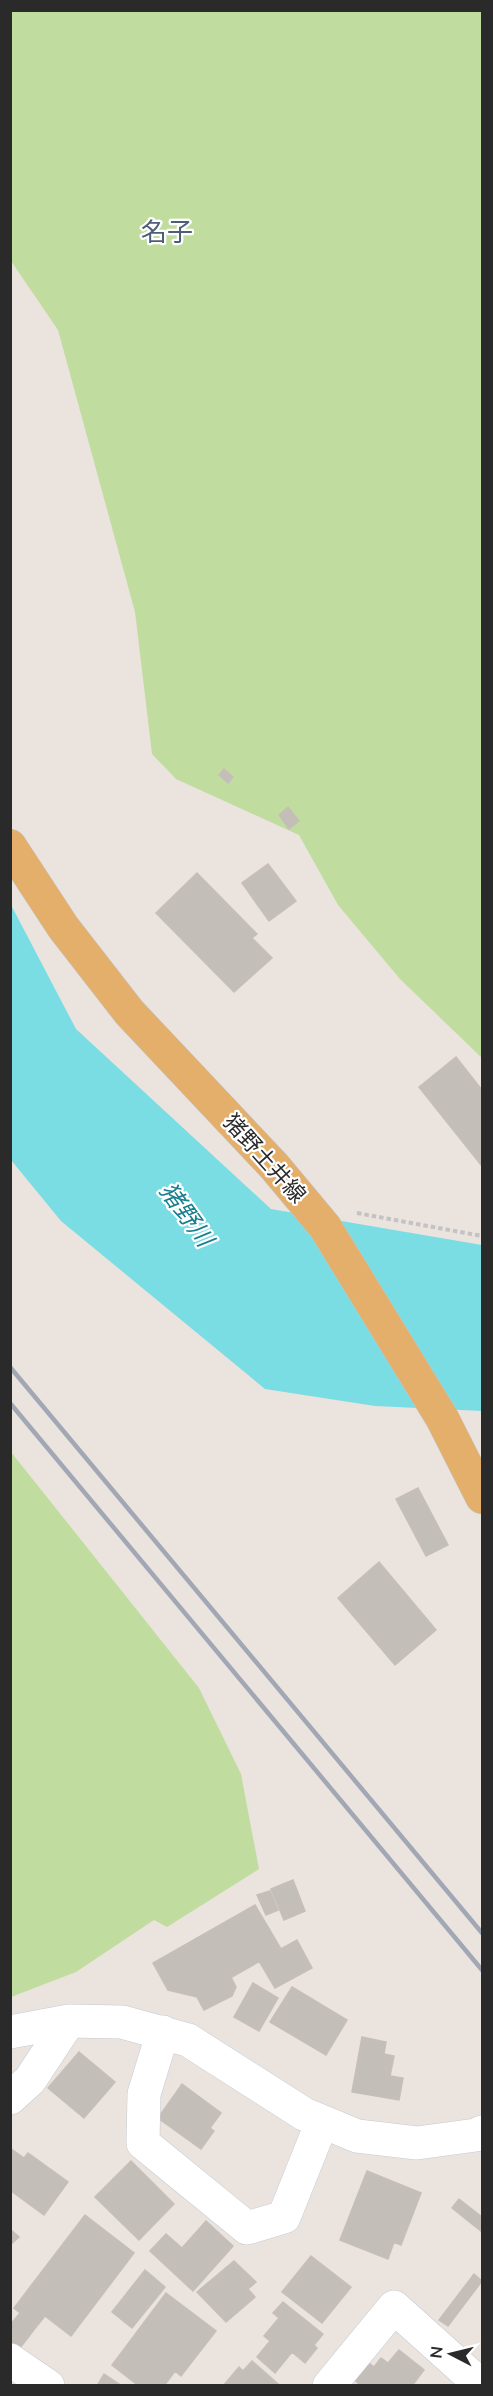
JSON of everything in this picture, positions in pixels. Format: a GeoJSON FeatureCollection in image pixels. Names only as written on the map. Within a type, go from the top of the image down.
{"type":"FeatureCollection","features":[{"type":"Feature","properties":{"kind":"main road","name":"猪野土井線"},"geometry":{"type":"LineString","coordinates":[[10,846],[63,927],[129,1012],[274,1166],[318,1219],[442,1418],[483,1497]]}},
{"type":"Feature","properties":{"kind":"street"},"geometry":{"type":"LineString","coordinates":[[10,2097],[30,2080],[69,2020]]}},
{"type":"Feature","properties":{"kind":"street"},"geometry":{"type":"LineString","coordinates":[[10,2032],[69,2020],[122,2022],[189,2040],[304,2114],[357,2136],[417,2143],[476,2135],[483,2132]]}},
{"type":"Feature","properties":{"kind":"street"},"geometry":{"type":"LineString","coordinates":[[163,2032],[144,2094],[143,2143],[247,2228],[284,2217],[322,2122]]}},
{"type":"Feature","properties":{"kind":"street"},"geometry":{"type":"LineString","coordinates":[[329,2385],[394,2307],[482,2385]]}},
{"type":"Feature","properties":{"kind":"street"},"geometry":{"type":"LineString","coordinates":[[10,2360],[48,2385]]}},
{"type":"Feature","properties":{"kind":"path"},"geometry":{"type":"LineString","coordinates":[[318,1219],[354,1212],[483,1236]]}},
{"type":"Feature","properties":{"kind":"green space"},"geometry":{"type":"Polygon","coordinates":[[[10,11],[482,11],[482,1058],[400,979],[338,905],[299,835],[176,779],[152,754],[135,612],[58,330],[11,261],[10,11]]]}},
{"type":"Feature","properties":{"kind":"green space"},"geometry":{"type":"Polygon","coordinates":[[[11,1452],[199,1688],[241,1774],[259,1869],[167,1927],[154,1920],[76,1972],[11,1997],[11,1452]]]}},
{"type":"Feature","properties":{"kind":"water","name":"猪野川"},"geometry":{"type":"Polygon","coordinates":[[[10,903],[76,1029],[271,1209],[482,1245],[482,1411],[375,1406],[265,1389],[61,1221],[11,1160],[10,903]]]}},
{"type":"Feature","properties":{"kind":"building"},"geometry":{"type":"Polygon","coordinates":[[[224,769],[233,777],[228,783],[219,775],[224,769]]]}},
{"type":"Feature","properties":{"kind":"building"},"geometry":{"type":"Polygon","coordinates":[[[288,807],[299,821],[289,829],[279,815],[288,807]]]}},
{"type":"Feature","properties":{"kind":"building"},"geometry":{"type":"Polygon","coordinates":[[[268,864],[296,901],[269,921],[242,883],[268,864]]]}},
{"type":"Feature","properties":{"kind":"building"},"geometry":{"type":"Polygon","coordinates":[[[197,873],[257,934],[252,938],[272,958],[234,992],[156,913],[197,873]]]}},
{"type":"Feature","properties":{"kind":"building"},"geometry":{"type":"Polygon","coordinates":[[[456,1057],[482,1090],[482,1166],[419,1087],[456,1057]]]}},
{"type":"Feature","properties":{"kind":"building"},"geometry":{"type":"Polygon","coordinates":[[[418,1488],[448,1545],[426,1556],[396,1499],[418,1488]]]}},
{"type":"Feature","properties":{"kind":"building"},"geometry":{"type":"Polygon","coordinates":[[[379,1562],[436,1630],[395,1665],[338,1598],[379,1562]]]}},
{"type":"Feature","properties":{"kind":"building"},"geometry":{"type":"Polygon","coordinates":[[[293,1880],[305,1911],[284,1920],[271,1889],[293,1880]]]}},
{"type":"Feature","properties":{"kind":"building"},"geometry":{"type":"Polygon","coordinates":[[[270,1891],[278,1910],[266,1915],[257,1895],[270,1891]]]}},
{"type":"Feature","properties":{"kind":"building"},"geometry":{"type":"Polygon","coordinates":[[[255,1905],[281,1949],[197,1997],[168,1990],[153,1963],[255,1905]]]}},
{"type":"Feature","properties":{"kind":"building"},"geometry":{"type":"Polygon","coordinates":[[[297,1940],[312,1968],[275,1988],[259,1961],[297,1940]]]}},
{"type":"Feature","properties":{"kind":"building"},"geometry":{"type":"Polygon","coordinates":[[[231,1977],[236,1987],[232,1996],[204,2010],[197,1997],[231,1977]]]}},
{"type":"Feature","properties":{"kind":"building"},"geometry":{"type":"Polygon","coordinates":[[[253,1983],[278,1998],[259,2031],[234,2017],[253,1983]]]}},
{"type":"Feature","properties":{"kind":"building"},"geometry":{"type":"Polygon","coordinates":[[[292,1987],[347,2020],[326,2055],[270,2022],[292,1987]]]}},
{"type":"Feature","properties":{"kind":"building"},"geometry":{"type":"Polygon","coordinates":[[[362,2037],[386,2042],[384,2054],[394,2056],[390,2076],[403,2078],[399,2100],[352,2092],[362,2037]]]}},
{"type":"Feature","properties":{"kind":"building"},"geometry":{"type":"Polygon","coordinates":[[[79,2052],[115,2082],[84,2118],[48,2088],[79,2052]]]}},
{"type":"Feature","properties":{"kind":"building"},"geometry":{"type":"Polygon","coordinates":[[[182,2084],[221,2113],[210,2128],[214,2131],[201,2149],[158,2118],[182,2084]]]}},
{"type":"Feature","properties":{"kind":"building"},"geometry":{"type":"Polygon","coordinates":[[[10,2148],[24,2158],[28,2153],[68,2182],[44,2215],[10,2190],[10,2148]]]}},
{"type":"Feature","properties":{"kind":"building"},"geometry":{"type":"Polygon","coordinates":[[[131,2161],[174,2204],[139,2240],[95,2197],[131,2161]]]}},
{"type":"Feature","properties":{"kind":"building"},"geometry":{"type":"Polygon","coordinates":[[[367,2171],[421,2193],[401,2245],[394,2242],[388,2259],[340,2240],[367,2171]]]}},
{"type":"Feature","properties":{"kind":"building"},"geometry":{"type":"Polygon","coordinates":[[[459,2199],[482,2217],[482,2232],[452,2208],[459,2199]]]}},
{"type":"Feature","properties":{"kind":"building"},"geometry":{"type":"Polygon","coordinates":[[[85,2215],[134,2253],[71,2336],[45,2316],[37,2326],[14,2308],[85,2215]]]}},
{"type":"Feature","properties":{"kind":"building"},"geometry":{"type":"Polygon","coordinates":[[[206,2221],[233,2246],[193,2291],[150,2251],[166,2234],[182,2248],[206,2221]]]}},
{"type":"Feature","properties":{"kind":"building"},"geometry":{"type":"Polygon","coordinates":[[[10,2229],[19,2237],[10,2245],[10,2229]]]}},
{"type":"Feature","properties":{"kind":"building"},"geometry":{"type":"Polygon","coordinates":[[[311,2256],[351,2287],[322,2323],[282,2292],[311,2256]]]}},
{"type":"Feature","properties":{"kind":"building"},"geometry":{"type":"Polygon","coordinates":[[[234,2261],[256,2282],[248,2289],[255,2297],[226,2322],[197,2292],[234,2261]]]}},
{"type":"Feature","properties":{"kind":"building"},"geometry":{"type":"Polygon","coordinates":[[[145,2270],[165,2287],[132,2328],[112,2312],[145,2270]]]}},
{"type":"Feature","properties":{"kind":"building"},"geometry":{"type":"Polygon","coordinates":[[[474,2274],[482,2281],[448,2326],[439,2320],[474,2274]]]}},
{"type":"Feature","properties":{"kind":"building"},"geometry":{"type":"Polygon","coordinates":[[[166,2293],[216,2331],[181,2376],[175,2371],[164,2386],[139,2386],[112,2365],[166,2293]]]}},
{"type":"Feature","properties":{"kind":"building"},"geometry":{"type":"Polygon","coordinates":[[[283,2302],[323,2334],[314,2345],[317,2348],[305,2363],[292,2352],[275,2373],[257,2357],[270,2341],[264,2336],[279,2318],[273,2313],[283,2302]]]}},
{"type":"Feature","properties":{"kind":"building"},"geometry":{"type":"Polygon","coordinates":[[[20,2313],[37,2326],[20,2348],[10,2341],[10,2325],[20,2313]]]}},
{"type":"Feature","properties":{"kind":"building"},"geometry":{"type":"Polygon","coordinates":[[[399,2350],[424,2370],[412,2386],[361,2386],[355,2380],[369,2363],[374,2367],[381,2358],[388,2363],[399,2350]]]}},
{"type":"Feature","properties":{"kind":"building"},"geometry":{"type":"Polygon","coordinates":[[[252,2361],[278,2384],[277,2386],[223,2386],[239,2367],[243,2371],[252,2361]]]}},
{"type":"Feature","properties":{"kind":"building"},"geometry":{"type":"Polygon","coordinates":[[[104,2374],[122,2386],[97,2386],[104,2374]]]}},
{"type":"Feature","properties":{"kind":"railway"},"geometry":{"type":"LineString","coordinates":[[10,1367],[482,1933]]}},
{"type":"Feature","properties":{"kind":"railway"},"geometry":{"type":"LineString","coordinates":[[10,1403],[482,1970]]}},
{"type":"Feature","properties":{"kind":"district","name":"名子"},"geometry":{"type":"Point","coordinates":[167,231]}}]}
